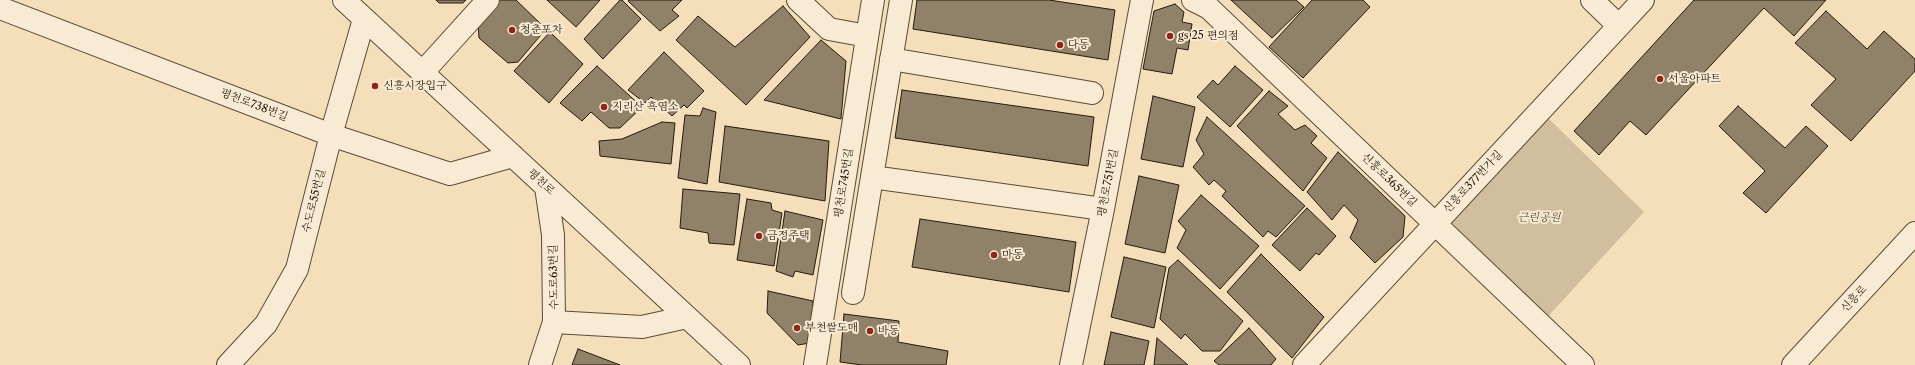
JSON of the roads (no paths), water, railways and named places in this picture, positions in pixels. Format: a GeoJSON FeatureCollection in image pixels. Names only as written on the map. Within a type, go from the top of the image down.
{"type":"FeatureCollection","features":[{"type":"Feature","properties":{"kind":"street","name":"평천로"},"geometry":{"type":"LineString","coordinates":[[344,0],[739,365]]}},
{"type":"Feature","properties":{"kind":"street"},"geometry":{"type":"LineString","coordinates":[[422,73],[488,0]]}},
{"type":"Feature","properties":{"kind":"street"},"geometry":{"type":"LineString","coordinates":[[798,0],[829,29],[868,36]]}},
{"type":"Feature","properties":{"kind":"street","name":"평천로745번길"},"geometry":{"type":"LineString","coordinates":[[815,365],[873,0]]}},
{"type":"Feature","properties":{"kind":"street"},"geometry":{"type":"LineString","coordinates":[[853,293],[901,0]]}},
{"type":"Feature","properties":{"kind":"street","name":"평천로751번길"},"geometry":{"type":"LineString","coordinates":[[1071,365],[1103,209],[1142,0]]}},
{"type":"Feature","properties":{"kind":"street","name":"신흥로365번길"},"geometry":{"type":"LineString","coordinates":[[1193,0],[1209,8],[1583,365]]}},
{"type":"Feature","properties":{"kind":"street"},"geometry":{"type":"LineString","coordinates":[[1592,0],[1619,26]]}},
{"type":"Feature","properties":{"kind":"street","name":"신흥로377번가길"},"geometry":{"type":"LineString","coordinates":[[1304,365],[1643,0]]}},
{"type":"Feature","properties":{"kind":"street","name":"평천로738번길"},"geometry":{"type":"LineString","coordinates":[[0,8],[331,135],[450,174],[513,156]]}},
{"type":"Feature","properties":{"kind":"street","name":"수도로55번길"},"geometry":{"type":"LineString","coordinates":[[228,365],[266,324],[297,269],[331,135],[364,19]]}},
{"type":"Feature","properties":{"kind":"street"},"geometry":{"type":"LineString","coordinates":[[892,59],[1092,93]]}},
{"type":"Feature","properties":{"kind":"street"},"geometry":{"type":"LineString","coordinates":[[872,177],[1103,209]]}},
{"type":"Feature","properties":{"kind":"street","name":"수도로63번길"},"geometry":{"type":"LineString","coordinates":[[540,365],[554,322],[553,235],[546,187]]}},
{"type":"Feature","properties":{"kind":"street","name":"신흥로"},"geometry":{"type":"LineString","coordinates":[[1793,365],[1915,233]]}},
{"type":"Feature","properties":{"kind":"street"},"geometry":{"type":"LineString","coordinates":[[554,322],[642,327],[687,317]]}},
{"type":"Feature","properties":{"kind":"place","name":"청춘포차"},"geometry":{"type":"Point","coordinates":[512,30]}},
{"type":"Feature","properties":{"kind":"place","name":"gs 25 편의점"},"geometry":{"type":"Point","coordinates":[1170,36]}},
{"type":"Feature","properties":{"kind":"place","name":"다동"},"geometry":{"type":"Point","coordinates":[1060,45]}},
{"type":"Feature","properties":{"kind":"place","name":"서울아파트"},"geometry":{"type":"Point","coordinates":[1660,79]}},
{"type":"Feature","properties":{"kind":"place","name":"신흥시장입구"},"geometry":{"type":"Point","coordinates":[375,86]}},
{"type":"Feature","properties":{"kind":"place","name":"지리산 흑염소"},"geometry":{"type":"Point","coordinates":[604,107]}},
{"type":"Feature","properties":{"kind":"place","name":"금정주택"},"geometry":{"type":"Point","coordinates":[759,236]}},
{"type":"Feature","properties":{"kind":"place","name":"마동"},"geometry":{"type":"Point","coordinates":[994,255]}},
{"type":"Feature","properties":{"kind":"place","name":"부천쌀도매"},"geometry":{"type":"Point","coordinates":[797,328]}},
{"type":"Feature","properties":{"kind":"place","name":"바동"},"geometry":{"type":"Point","coordinates":[870,331]}},
{"type":"Feature","properties":{"kind":"park label","name":"근린공원"},"geometry":{"type":"Point","coordinates":[1539,218]}}]}
